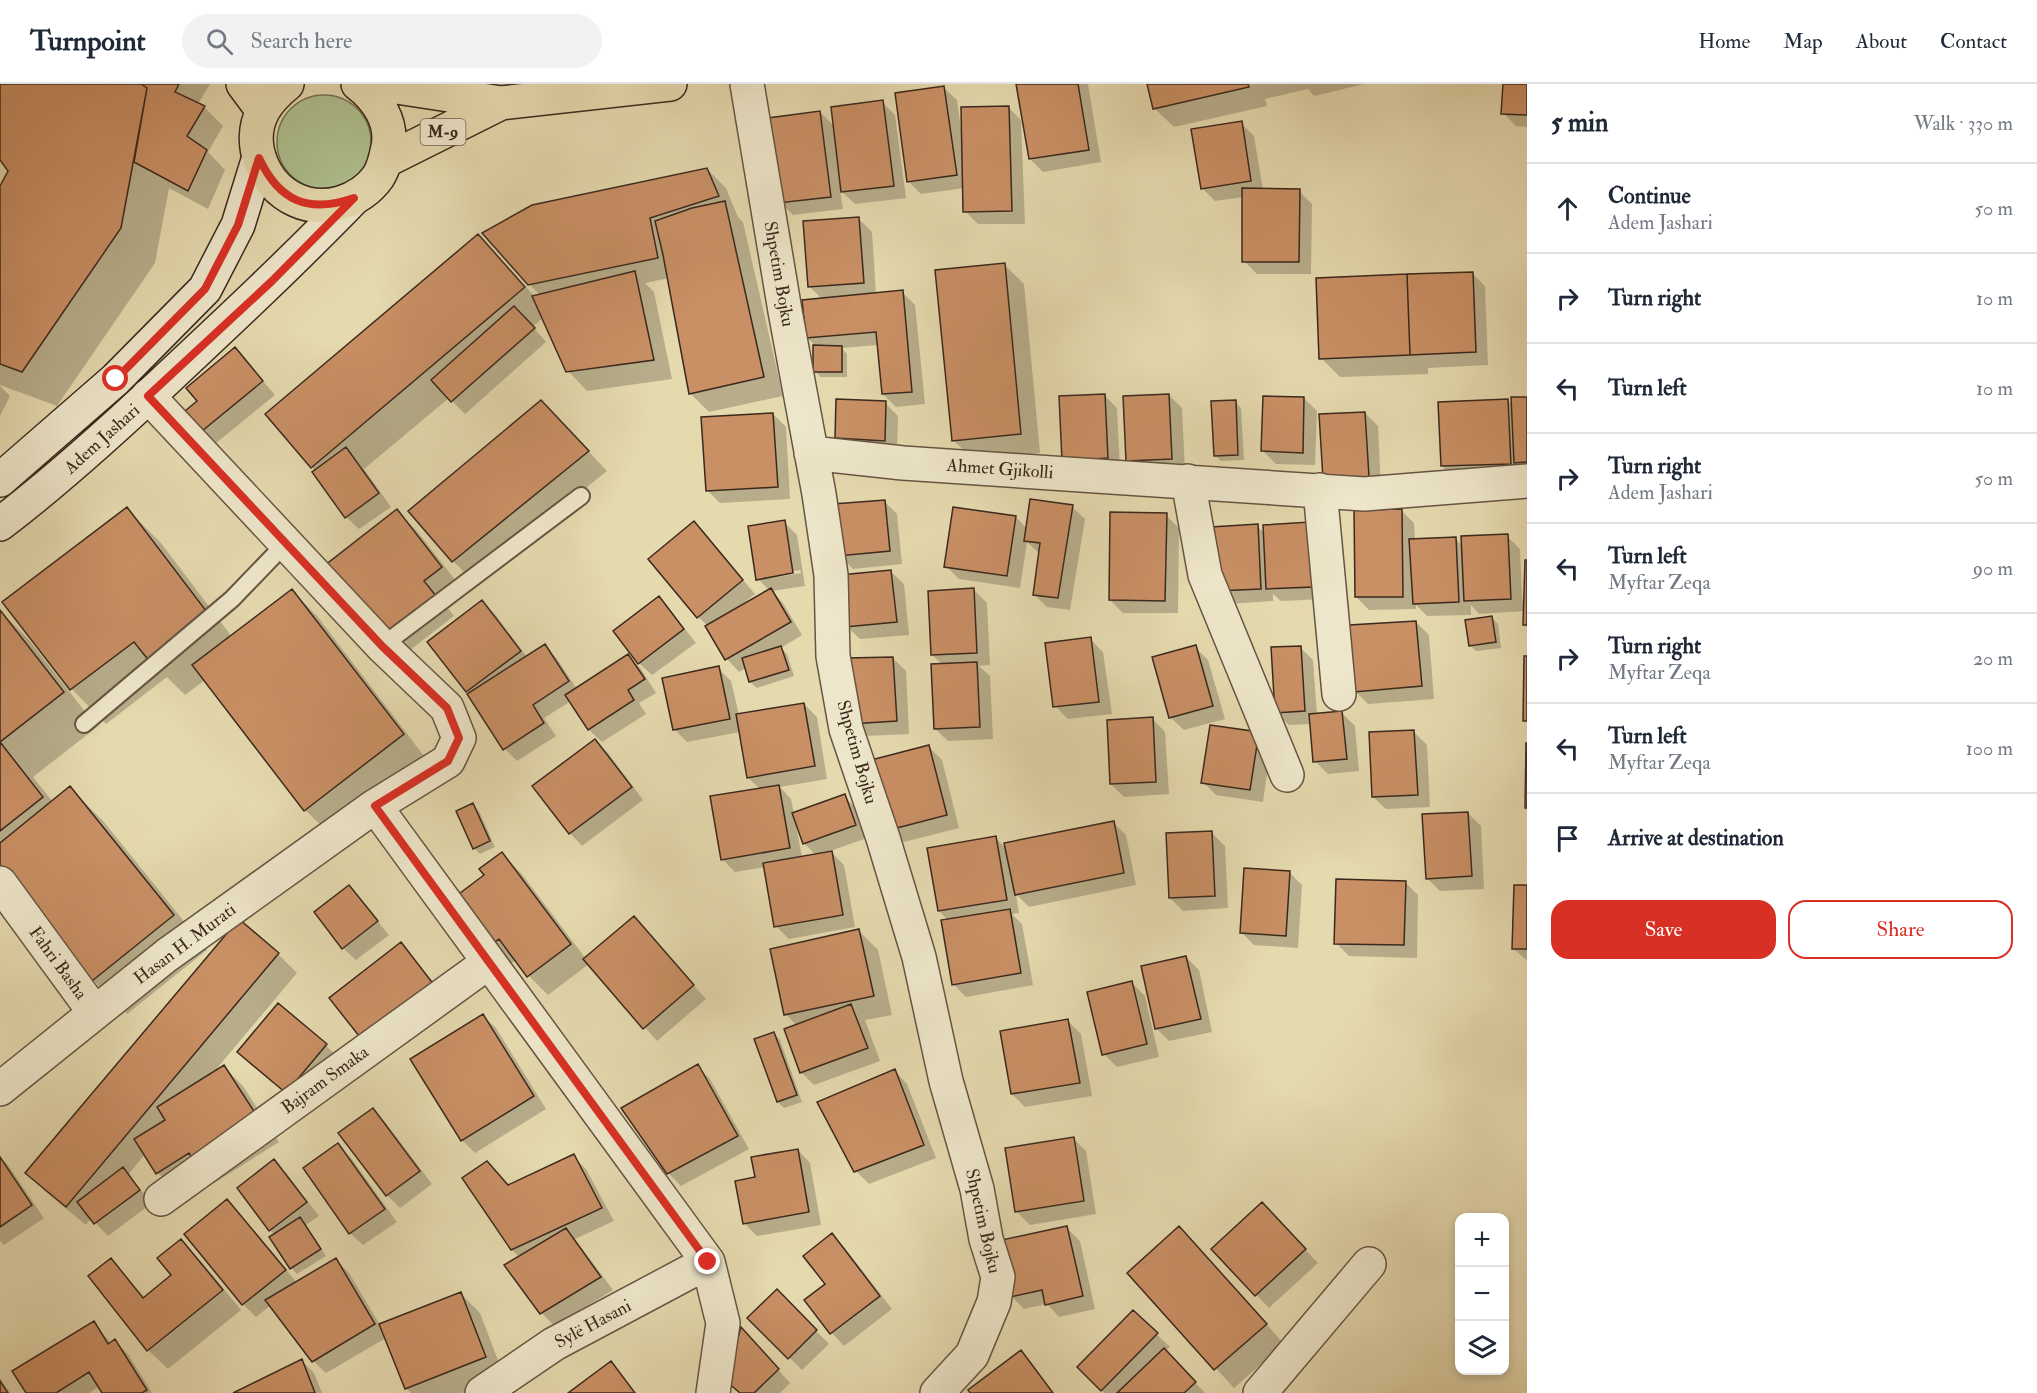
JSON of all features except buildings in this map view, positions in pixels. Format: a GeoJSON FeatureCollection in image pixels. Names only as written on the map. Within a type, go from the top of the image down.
{"type":"FeatureCollection","features":[{"type":"Feature","properties":{"kind":"main road"},"geometry":{"type":"LineString","coordinates":[[243,84],[263,111]]}},
{"type":"Feature","properties":{"kind":"main road","name":"M-9"},"geometry":{"type":"LineString","coordinates":[[287,84],[274,94],[257,126],[256,142],[259,158],[267,175],[280,190],[297,201],[316,205],[336,204],[354,198],[378,176],[386,161],[501,103]]}},
{"type":"Feature","properties":{"kind":"main road"},"geometry":{"type":"LineString","coordinates":[[358,84],[369,92],[380,106],[387,124],[389,142],[386,161]]}},
{"type":"Feature","properties":{"kind":"main road","name":"M-9"},"geometry":{"type":"LineString","coordinates":[[377,84],[501,103],[670,84]]}},
{"type":"Feature","properties":{"kind":"street","name":"Shpetim Bojku"},"geometry":{"type":"LineString","coordinates":[[747,84],[784,311],[812,453],[831,575],[833,656],[846,729],[883,838],[919,957],[946,1081],[977,1189],[986,1239],[998,1276],[994,1302],[972,1355],[937,1393]]}},
{"type":"Feature","properties":{"kind":"street","name":"Adem Jashari"},"geometry":{"type":"LineString","coordinates":[[0,480],[116,379],[205,289],[238,225],[259,158]]}},
{"type":"Feature","properties":{"kind":"street","name":"Adem Jashari"},"geometry":{"type":"LineString","coordinates":[[0,524],[43,491],[148,396],[272,281],[354,198]]}},
{"type":"Feature","properties":{"kind":"street","name":"Hasan H. Murati"},"geometry":{"type":"LineString","coordinates":[[0,1089],[167,956],[375,806],[448,761],[459,738],[447,708],[382,646],[148,396]]}},
{"type":"Feature","properties":{"kind":"street","name":"Ahmet Gjikolli"},"geometry":{"type":"LineString","coordinates":[[812,453],[903,463],[1364,494],[1527,481]]}},
{"type":"Feature","properties":{"kind":"street"},"geometry":{"type":"LineString","coordinates":[[1188,481],[1205,575],[1287,776]]}},
{"type":"Feature","properties":{"kind":"street"},"geometry":{"type":"LineString","coordinates":[[1320,490],[1339,694]]}},
{"type":"Feature","properties":{"kind":"street"},"geometry":{"type":"LineString","coordinates":[[375,806],[708,1262],[723,1323],[713,1393]]}},
{"type":"Feature","properties":{"kind":"street","name":"Fahri Basha"},"geometry":{"type":"LineString","coordinates":[[0,883],[94,1013]]}},
{"type":"Feature","properties":{"kind":"street","name":"Bajram Smaka"},"geometry":{"type":"LineString","coordinates":[[161,1199],[489,962]]}},
{"type":"Feature","properties":{"kind":"street","name":"Sylë Hasani"},"geometry":{"type":"LineString","coordinates":[[482,1393],[554,1344],[708,1262]]}},
{"type":"Feature","properties":{"kind":"street"},"geometry":{"type":"LineString","coordinates":[[1260,1393],[1369,1264]]}},
{"type":"Feature","properties":{"kind":"lane"},"geometry":{"type":"LineString","coordinates":[[382,646],[581,496]]}},
{"type":"Feature","properties":{"kind":"lane"},"geometry":{"type":"LineString","coordinates":[[84,724],[232,599],[285,544]]}},
{"type":"Feature","properties":{"kind":"green space"},"geometry":{"type":"Polygon","coordinates":[[[324,95],[342,98],[357,109],[368,124],[371,142],[368,160],[357,175],[342,186],[324,189],[306,186],[291,175],[280,160],[277,142],[280,124],[291,109],[306,98],[324,95]]]}},
{"type":"Feature","properties":{"kind":"route"},"geometry":{"type":"LineString","coordinates":[[116,379],[205,289],[238,225],[259,158],[267,175],[280,190],[297,201],[316,205],[336,204],[354,198],[272,281],[148,396],[382,646],[447,708],[459,738],[448,761],[375,806],[708,1262]]}}]}
